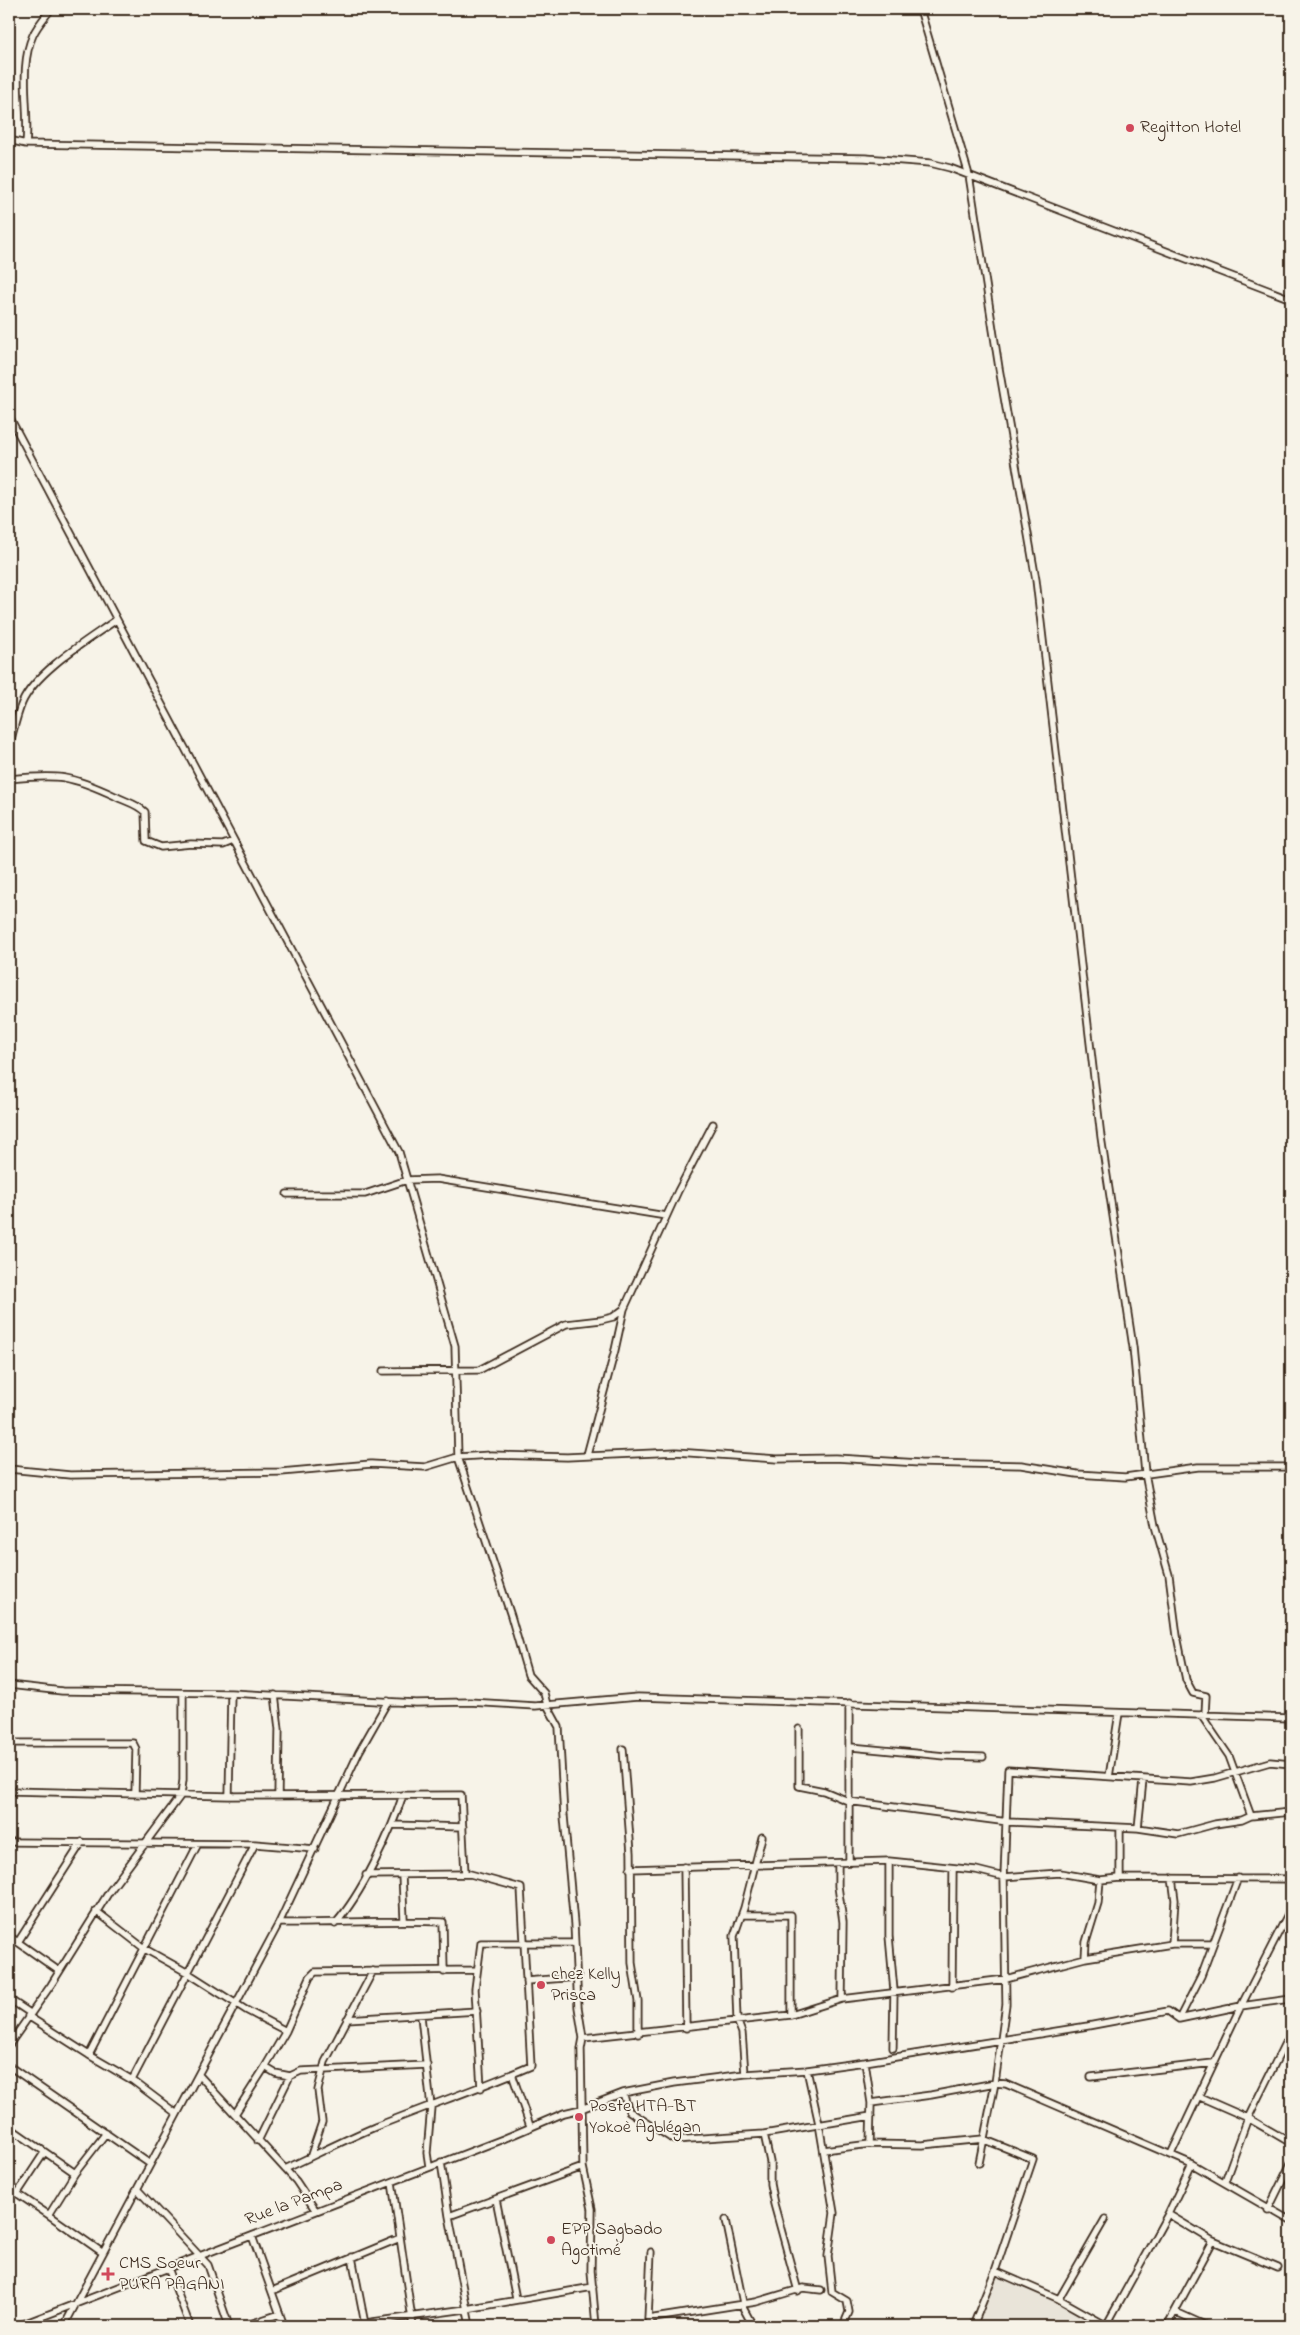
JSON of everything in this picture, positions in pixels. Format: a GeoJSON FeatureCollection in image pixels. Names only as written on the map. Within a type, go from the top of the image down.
{"type":"FeatureCollection","features":[{"type":"Feature","properties":{"kind":"street"},"geometry":{"type":"LineString","coordinates":[[26,144],[28,124],[26,73],[29,50],[33,34],[51,9]]}},
{"type":"Feature","properties":{"kind":"street"},"geometry":{"type":"LineString","coordinates":[[920,9],[969,176],[999,368],[1036,580],[1101,1137],[1133,1347],[1145,1473],[1155,1526],[1169,1576],[1177,1636],[1186,1680],[1193,1693],[1206,1696],[1203,1714],[1229,1756],[1251,1816]]}},
{"type":"Feature","properties":{"kind":"street"},"geometry":{"type":"LineString","coordinates":[[9,140],[26,144],[898,159],[930,163],[969,176],[1291,299]]}},
{"type":"Feature","properties":{"kind":"street"},"geometry":{"type":"LineString","coordinates":[[9,416],[398,1152],[407,1180],[456,1346],[458,1457],[511,1616],[526,1671],[532,1682],[544,1693],[547,1705],[560,1727],[564,1816],[578,1977],[578,2007],[583,2038],[581,2049],[583,2167],[592,2209],[593,2287],[596,2326]]}},
{"type":"Feature","properties":{"kind":"street"},"geometry":{"type":"LineString","coordinates":[[9,747],[22,702],[32,688],[60,660],[116,620]]}},
{"type":"Feature","properties":{"kind":"street"},"geometry":{"type":"LineString","coordinates":[[9,779],[41,776],[67,777],[80,780],[136,804],[145,812],[146,841],[161,847],[191,844],[223,845],[233,841]]}},
{"type":"Feature","properties":{"kind":"street"},"geometry":{"type":"LineString","coordinates":[[587,1455],[616,1350],[624,1309],[666,1216],[713,1124]]}},
{"type":"Feature","properties":{"kind":"street"},"geometry":{"type":"LineString","coordinates":[[287,1194],[365,1194],[407,1180],[437,1179],[666,1216]]}},
{"type":"Feature","properties":{"kind":"street"},"geometry":{"type":"LineString","coordinates":[[384,1371],[479,1370],[566,1324],[613,1317],[624,1309]]}},
{"type":"Feature","properties":{"kind":"street"},"geometry":{"type":"LineString","coordinates":[[9,1469],[70,1474],[287,1472],[371,1464],[425,1467],[458,1457],[491,1455],[514,1457],[676,1452],[777,1459],[835,1458],[920,1463],[1021,1465],[1077,1474],[1124,1477],[1198,1467],[1291,1467]]}},
{"type":"Feature","properties":{"kind":"street"},"geometry":{"type":"LineString","coordinates":[[9,1685],[62,1691],[231,1693],[388,1702],[566,1705],[638,1697],[996,1706],[1072,1712],[1203,1714],[1291,1718]]}},
{"type":"Feature","properties":{"kind":"street"},"geometry":{"type":"LineString","coordinates":[[9,2045],[59,1971],[96,1911],[181,1795],[183,1780],[182,1693]]}},
{"type":"Feature","properties":{"kind":"street"},"geometry":{"type":"LineString","coordinates":[[229,1796],[231,1693]]}},
{"type":"Feature","properties":{"kind":"street"},"geometry":{"type":"LineString","coordinates":[[275,1695],[279,1729],[278,1796]]}},
{"type":"Feature","properties":{"kind":"street"},"geometry":{"type":"LineString","coordinates":[[64,2326],[279,1923],[359,1752],[388,1702]]}},
{"type":"Feature","properties":{"kind":"street"},"geometry":{"type":"LineString","coordinates":[[849,1703],[849,1862]]}},
{"type":"Feature","properties":{"kind":"street"},"geometry":{"type":"LineString","coordinates":[[1109,1777],[1119,1713]]}},
{"type":"Feature","properties":{"kind":"street"},"geometry":{"type":"LineString","coordinates":[[799,1729],[799,1786],[824,1791],[848,1801],[1008,1822],[1138,1828],[1178,1834],[1215,1824],[1242,1820],[1251,1816],[1291,1812]]}},
{"type":"Feature","properties":{"kind":"street"},"geometry":{"type":"LineString","coordinates":[[9,1743],[133,1743],[136,1749],[135,1794]]}},
{"type":"Feature","properties":{"kind":"street"},"geometry":{"type":"LineString","coordinates":[[850,1748],[945,1756],[983,1757]]}},
{"type":"Feature","properties":{"kind":"street"},"geometry":{"type":"LineString","coordinates":[[622,1749],[630,1870],[632,1963],[638,2000],[638,2034]]}},
{"type":"Feature","properties":{"kind":"street"},"geometry":{"type":"LineString","coordinates":[[978,2163],[1002,2040],[1006,2004],[1004,1877],[1008,1822],[1008,1770],[1191,1782],[1216,1778],[1234,1771],[1270,1762],[1291,1764]]}},
{"type":"Feature","properties":{"kind":"street"},"geometry":{"type":"LineString","coordinates":[[1138,1828],[1143,1780]]}},
{"type":"Feature","properties":{"kind":"street"},"geometry":{"type":"LineString","coordinates":[[9,1791],[229,1796],[461,1796],[465,1874]]}},
{"type":"Feature","properties":{"kind":"street"},"geometry":{"type":"LineString","coordinates":[[335,1924],[345,1912],[393,1825],[403,1795]]}},
{"type":"Feature","properties":{"kind":"street"},"geometry":{"type":"LineString","coordinates":[[393,1825],[462,1826]]}},
{"type":"Feature","properties":{"kind":"street"},"geometry":{"type":"LineString","coordinates":[[1120,1828],[1120,1878]]}},
{"type":"Feature","properties":{"kind":"street"},"geometry":{"type":"LineString","coordinates":[[745,2074],[742,2033],[737,2020],[734,1936],[742,1915],[762,1837]]}},
{"type":"Feature","properties":{"kind":"street"},"geometry":{"type":"LineString","coordinates":[[9,1842],[255,1844],[315,1849]]}},
{"type":"Feature","properties":{"kind":"street"},"geometry":{"type":"LineString","coordinates":[[18,1942],[82,1842]]}},
{"type":"Feature","properties":{"kind":"street"},"geometry":{"type":"LineString","coordinates":[[89,2055],[198,1844]]}},
{"type":"Feature","properties":{"kind":"street"},"geometry":{"type":"LineString","coordinates":[[132,2080],[255,1844]]}},
{"type":"Feature","properties":{"kind":"street"},"geometry":{"type":"LineString","coordinates":[[630,1870],[754,1864],[888,1861],[976,1870],[1004,1877],[1060,1873],[1100,1880],[1120,1878],[1290,1879],[1291,1887]]}},
{"type":"Feature","properties":{"kind":"street"},"geometry":{"type":"LineString","coordinates":[[888,1861],[889,1936],[894,1991],[893,2048]]}},
{"type":"Feature","properties":{"kind":"street"},"geometry":{"type":"LineString","coordinates":[[838,1863],[838,1886],[843,1922],[842,1999]]}},
{"type":"Feature","properties":{"kind":"street"},"geometry":{"type":"LineString","coordinates":[[684,1867],[686,2028]]}},
{"type":"Feature","properties":{"kind":"street"},"geometry":{"type":"LineString","coordinates":[[952,1987],[953,1869]]}},
{"type":"Feature","properties":{"kind":"street"},"geometry":{"type":"LineString","coordinates":[[285,2169],[311,2155],[481,2088],[531,2066],[521,1888],[492,1878],[465,1874],[366,1875]]}},
{"type":"Feature","properties":{"kind":"street"},"geometry":{"type":"LineString","coordinates":[[402,1875],[404,1920]]}},
{"type":"Feature","properties":{"kind":"street"},"geometry":{"type":"LineString","coordinates":[[1172,1878],[1175,1900],[1172,1944]]}},
{"type":"Feature","properties":{"kind":"street"},"geometry":{"type":"LineString","coordinates":[[1179,2019],[1202,1976],[1212,1944],[1224,1918],[1238,1878]]}},
{"type":"Feature","properties":{"kind":"street"},"geometry":{"type":"LineString","coordinates":[[1085,1958],[1086,1942],[1098,1903],[1100,1880]]}},
{"type":"Feature","properties":{"kind":"street"},"geometry":{"type":"LineString","coordinates":[[1171,2154],[1200,2096],[1213,2063],[1288,1914],[1291,1898]]}},
{"type":"Feature","properties":{"kind":"street"},"geometry":{"type":"LineString","coordinates":[[96,1911],[145,1949],[188,1973],[236,2004],[286,2031]]}},
{"type":"Feature","properties":{"kind":"street"},"geometry":{"type":"LineString","coordinates":[[742,1915],[791,1916],[791,2015]]}},
{"type":"Feature","properties":{"kind":"street"},"geometry":{"type":"LineString","coordinates":[[279,1923],[335,1924],[404,1920],[443,1922],[444,1972]]}},
{"type":"Feature","properties":{"kind":"street"},"geometry":{"type":"LineString","coordinates":[[9,1936],[59,1971]]}},
{"type":"Feature","properties":{"kind":"street"},"geometry":{"type":"LineString","coordinates":[[481,2088],[475,1989],[481,1943],[575,1943]]}},
{"type":"Feature","properties":{"kind":"street"},"geometry":{"type":"LineString","coordinates":[[583,2038],[638,2034],[737,2020],[791,2015],[842,1999],[894,1991],[952,1987],[1006,1979],[1085,1958],[1172,1944],[1212,1944]]}},
{"type":"Feature","properties":{"kind":"street"},"geometry":{"type":"LineString","coordinates":[[235,2114],[286,2031],[310,1977],[315,1972],[444,1972],[477,1970]]}},
{"type":"Feature","properties":{"kind":"street"},"geometry":{"type":"LineString","coordinates":[[311,2155],[322,2122],[318,2090],[324,2062],[373,1971]]}},
{"type":"Feature","properties":{"kind":"street"},"geometry":{"type":"LineString","coordinates":[[526,1981],[578,1977]]}},
{"type":"Feature","properties":{"kind":"street"},"geometry":{"type":"LineString","coordinates":[[9,1999],[29,2015],[89,2055],[132,2080],[177,2114]]}},
{"type":"Feature","properties":{"kind":"street"},"geometry":{"type":"LineString","coordinates":[[1179,2019],[1241,2006],[1291,1999]]}},
{"type":"Feature","properties":{"kind":"street"},"geometry":{"type":"LineString","coordinates":[[347,2019],[421,2016],[477,2011]]}},
{"type":"Feature","properties":{"kind":"street","name":"Rue la Pampa"},"geometry":{"type":"LineString","coordinates":[[18,2326],[74,2306],[200,2254],[252,2236],[503,2139],[530,2126],[623,2093],[745,2074],[807,2070],[865,2062],[1088,2026],[1168,2011],[1179,2019]]}},
{"type":"Feature","properties":{"kind":"street"},"geometry":{"type":"LineString","coordinates":[[421,2016],[431,2107],[427,2152],[429,2166]]}},
{"type":"Feature","properties":{"kind":"street"},"geometry":{"type":"LineString","coordinates":[[1225,2181],[1248,2118],[1285,2043]]}},
{"type":"Feature","properties":{"kind":"street"},"geometry":{"type":"LineString","coordinates":[[865,2062],[871,2103],[870,2144]]}},
{"type":"Feature","properties":{"kind":"street"},"geometry":{"type":"LineString","coordinates":[[1091,2077],[1213,2063]]}},
{"type":"Feature","properties":{"kind":"street"},"geometry":{"type":"LineString","coordinates":[[265,2067],[274,2073],[290,2076],[301,2072],[323,2070],[427,2065]]}},
{"type":"Feature","properties":{"kind":"street"},"geometry":{"type":"LineString","coordinates":[[9,2066],[150,2164]]}},
{"type":"Feature","properties":{"kind":"street"},"geometry":{"type":"LineString","coordinates":[[807,2070],[824,2150],[834,2214],[828,2256],[832,2292],[847,2301],[848,2307],[843,2326]]}},
{"type":"Feature","properties":{"kind":"street"},"geometry":{"type":"LineString","coordinates":[[512,2074],[530,2126]]}},
{"type":"Feature","properties":{"kind":"street"},"geometry":{"type":"LineString","coordinates":[[198,2075],[285,2169],[305,2193],[316,2211]]}},
{"type":"Feature","properties":{"kind":"street"},"geometry":{"type":"LineString","coordinates":[[258,2141],[290,2076]]}},
{"type":"Feature","properties":{"kind":"street"},"geometry":{"type":"LineString","coordinates":[[871,2103],[931,2095],[994,2083],[1006,2084],[1192,2164],[1225,2181],[1268,2210],[1291,2221]]}},
{"type":"Feature","properties":{"kind":"street"},"geometry":{"type":"LineString","coordinates":[[623,2093],[629,2112],[674,2140],[764,2134],[871,2116]]}},
{"type":"Feature","properties":{"kind":"street"},"geometry":{"type":"LineString","coordinates":[[1200,2096],[1248,2118],[1291,2143]]}},
{"type":"Feature","properties":{"kind":"street"},"geometry":{"type":"LineString","coordinates":[[9,2127],[75,2173]]}},
{"type":"Feature","properties":{"kind":"street"},"geometry":{"type":"LineString","coordinates":[[49,2215],[75,2173],[106,2133]]}},
{"type":"Feature","properties":{"kind":"street"},"geometry":{"type":"LineString","coordinates":[[764,2134],[770,2162],[770,2184],[774,2204],[798,2291]]}},
{"type":"Feature","properties":{"kind":"street"},"geometry":{"type":"LineString","coordinates":[[824,2150],[870,2144],[922,2145],[956,2140],[983,2140],[1033,2159],[995,2271],[973,2326]]}},
{"type":"Feature","properties":{"kind":"street"},"geometry":{"type":"LineString","coordinates":[[17,2194],[44,2153]]}},
{"type":"Feature","properties":{"kind":"street"},"geometry":{"type":"LineString","coordinates":[[441,2162],[449,2216],[470,2326]]}},
{"type":"Feature","properties":{"kind":"street"},"geometry":{"type":"LineString","coordinates":[[1268,2210],[1291,2163]]}},
{"type":"Feature","properties":{"kind":"street"},"geometry":{"type":"LineString","coordinates":[[995,2271],[1059,2299],[1106,2326],[1168,2214],[1192,2164]]}},
{"type":"Feature","properties":{"kind":"street"},"geometry":{"type":"LineString","coordinates":[[449,2216],[583,2167]]}},
{"type":"Feature","properties":{"kind":"street"},"geometry":{"type":"LineString","coordinates":[[392,2182],[411,2317],[414,2326]]}},
{"type":"Feature","properties":{"kind":"street"},"geometry":{"type":"LineString","coordinates":[[9,2188],[103,2253]]}},
{"type":"Feature","properties":{"kind":"street"},"geometry":{"type":"LineString","coordinates":[[138,2190],[208,2264],[229,2326]]}},
{"type":"Feature","properties":{"kind":"street"},"geometry":{"type":"LineString","coordinates":[[496,2199],[516,2299]]}},
{"type":"Feature","properties":{"kind":"street"},"geometry":{"type":"LineString","coordinates":[[1168,2214],[1212,2241],[1278,2268]]}},
{"type":"Feature","properties":{"kind":"street"},"geometry":{"type":"LineString","coordinates":[[726,2220],[743,2303],[741,2304],[754,2326]]}},
{"type":"Feature","properties":{"kind":"street"},"geometry":{"type":"LineString","coordinates":[[1059,2299],[1106,2220]]}},
{"type":"Feature","properties":{"kind":"street"},"geometry":{"type":"LineString","coordinates":[[252,2236],[284,2326]]}},
{"type":"Feature","properties":{"kind":"street"},"geometry":{"type":"LineString","coordinates":[[272,2291],[400,2238]]}},
{"type":"Feature","properties":{"kind":"street"},"geometry":{"type":"LineString","coordinates":[[1167,2326],[1212,2241]]}},
{"type":"Feature","properties":{"kind":"street"},"geometry":{"type":"LineString","coordinates":[[651,2252],[648,2319],[651,2326]]}},
{"type":"Feature","properties":{"kind":"street"},"geometry":{"type":"LineString","coordinates":[[352,2257],[365,2324]]}},
{"type":"Feature","properties":{"kind":"street"},"geometry":{"type":"LineString","coordinates":[[168,2268],[190,2326]]}},
{"type":"Feature","properties":{"kind":"street"},"geometry":{"type":"LineString","coordinates":[[356,2326],[593,2287]]}},
{"type":"Feature","properties":{"kind":"street"},"geometry":{"type":"LineString","coordinates":[[648,2319],[743,2303],[811,2288],[821,2290]]}},
{"type":"Feature","properties":{"kind":"street"},"geometry":{"type":"LineString","coordinates":[[1176,2312],[1207,2326]]}},
{"type":"Feature","properties":{"kind":"street"},"geometry":{"type":"LineString","coordinates":[[244,2326],[280,2314]]}},
{"type":"Feature","properties":{"kind":"shaded area"},"geometry":{"type":"Polygon","coordinates":[[[997,2276],[1057,2301],[1100,2326],[978,2326],[997,2276]]]}},
{"type":"Feature","properties":{"kind":"place","name":"Regitton Hotel"},"geometry":{"type":"Point","coordinates":[1130,128]}},
{"type":"Feature","properties":{"kind":"place","name":"chez Kelly Prisca"},"geometry":{"type":"Point","coordinates":[541,1985]}},
{"type":"Feature","properties":{"kind":"place","name":"Poste HTA-BT Yokoè Agblégan"},"geometry":{"type":"Point","coordinates":[579,2117]}},
{"type":"Feature","properties":{"kind":"place","name":"EPP Sagbado Agotimé"},"geometry":{"type":"Point","coordinates":[551,2240]}},
{"type":"Feature","properties":{"kind":"place","name":"CMS Soeur PURA PAGANI"},"geometry":{"type":"Point","coordinates":[108,2274]}}]}
